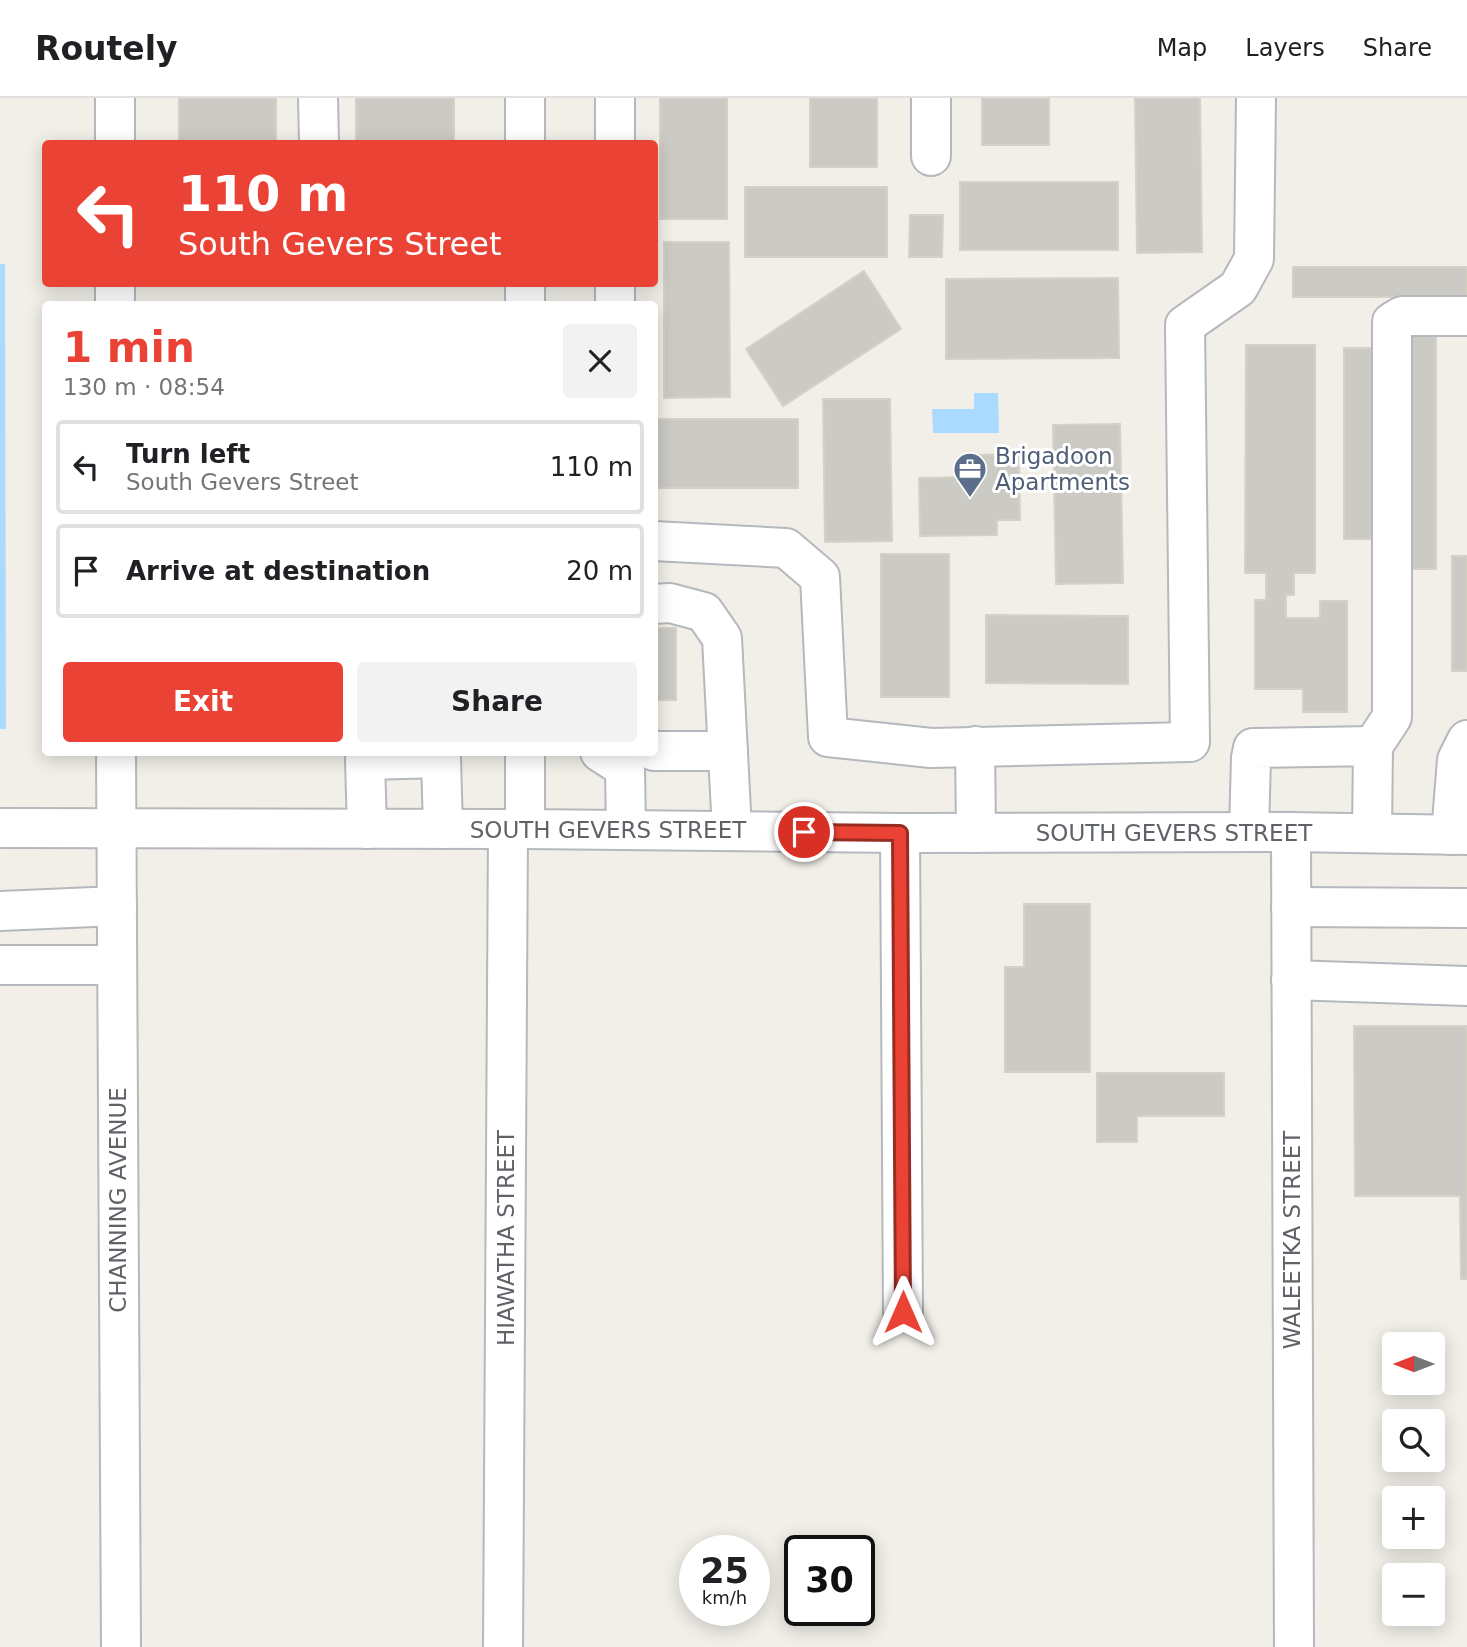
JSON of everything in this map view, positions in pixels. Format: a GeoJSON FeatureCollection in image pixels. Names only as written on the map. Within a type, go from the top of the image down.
{"type":"FeatureCollection","features":[{"type":"Feature","properties":{"kind":"street"},"geometry":{"type":"LineString","coordinates":[[115,98],[115,140]]}},
{"type":"Feature","properties":{"kind":"street"},"geometry":{"type":"LineString","coordinates":[[318,98],[319,140]]}},
{"type":"Feature","properties":{"kind":"street"},"geometry":{"type":"LineString","coordinates":[[525,98],[525,140]]}},
{"type":"Feature","properties":{"kind":"street"},"geometry":{"type":"LineString","coordinates":[[615,98],[615,140]]}},
{"type":"Feature","properties":{"kind":"street"},"geometry":{"type":"LineString","coordinates":[[931,98],[931,156]]}},
{"type":"Feature","properties":{"kind":"street"},"geometry":{"type":"LineString","coordinates":[[658,541],[786,548],[820,578],[828,737],[931,748],[1191,742],[1185,325],[1238,288],[1254,259],[1256,98]]}},
{"type":"Feature","properties":{"kind":"street"},"geometry":{"type":"LineString","coordinates":[[1372,833],[1373,746],[1392,717],[1392,322],[1402,316],[1467,316]]}},
{"type":"Feature","properties":{"kind":"street"},"geometry":{"type":"LineString","coordinates":[[658,604],[670,603],[704,612],[722,638],[732,831]]}},
{"type":"Feature","properties":{"kind":"street"},"geometry":{"type":"LineString","coordinates":[[1459,835],[1457,760],[1467,740]]}},
{"type":"Feature","properties":{"kind":"street"},"geometry":{"type":"LineString","coordinates":[[975,746],[976,833]]}},
{"type":"Feature","properties":{"kind":"street"},"geometry":{"type":"LineString","coordinates":[[1249,832],[1253,748],[1373,746]]}},
{"type":"Feature","properties":{"kind":"street"},"geometry":{"type":"LineString","coordinates":[[658,751],[728,751]]}},
{"type":"Feature","properties":{"kind":"street","name":"CHANNING AVENUE"},"geometry":{"type":"LineString","coordinates":[[116,756],[121,1647]]}},
{"type":"Feature","properties":{"kind":"street","name":"HIAWATHA STREET"},"geometry":{"type":"LineString","coordinates":[[503,1647],[517,829],[525,756]]}},
{"type":"Feature","properties":{"kind":"street"},"geometry":{"type":"LineString","coordinates":[[606,756],[625,768],[626,830]]}},
{"type":"Feature","properties":{"kind":"street"},"geometry":{"type":"LineString","coordinates":[[367,829],[365,760],[441,758],[443,829]]}},
{"type":"Feature","properties":{"kind":"street","name":"SOUTH GEVERS STREET"},"geometry":{"type":"LineString","coordinates":[[0,828],[900,833],[1291,832],[1459,835]]}},
{"type":"Feature","properties":{"kind":"street","name":"WALEETKA STREET"},"geometry":{"type":"LineString","coordinates":[[1291,832],[1294,1647]]}},
{"type":"Feature","properties":{"kind":"street"},"geometry":{"type":"LineString","coordinates":[[900,833],[903,1312]]}},
{"type":"Feature","properties":{"kind":"street"},"geometry":{"type":"LineString","coordinates":[[0,911],[117,906]]}},
{"type":"Feature","properties":{"kind":"street"},"geometry":{"type":"LineString","coordinates":[[1291,907],[1467,908]]}},
{"type":"Feature","properties":{"kind":"street"},"geometry":{"type":"LineString","coordinates":[[0,965],[117,965]]}},
{"type":"Feature","properties":{"kind":"street"},"geometry":{"type":"LineString","coordinates":[[1291,981],[1467,986]]}},
{"type":"Feature","properties":{"kind":"water"},"geometry":{"type":"Polygon","coordinates":[[[0,264],[5,264],[6,729],[0,729],[0,264]]]}},
{"type":"Feature","properties":{"kind":"water"},"geometry":{"type":"Polygon","coordinates":[[[974,393],[998,393],[999,433],[933,433],[932,409],[974,409],[974,393]]]}},
{"type":"Feature","properties":{"kind":"building"},"geometry":{"type":"Polygon","coordinates":[[[179,98],[276,98],[276,140],[179,140],[179,98]]]}},
{"type":"Feature","properties":{"kind":"building"},"geometry":{"type":"Polygon","coordinates":[[[356,98],[454,98],[454,140],[356,140],[356,98]]]}},
{"type":"Feature","properties":{"kind":"building"},"geometry":{"type":"Polygon","coordinates":[[[660,98],[727,98],[727,219],[660,219],[660,98]]]}},
{"type":"Feature","properties":{"kind":"building"},"geometry":{"type":"Polygon","coordinates":[[[810,98],[877,98],[877,167],[810,167],[810,98]]]}},
{"type":"Feature","properties":{"kind":"building"},"geometry":{"type":"Polygon","coordinates":[[[982,98],[1049,98],[1049,145],[982,145],[982,98]]]}},
{"type":"Feature","properties":{"kind":"building"},"geometry":{"type":"Polygon","coordinates":[[[1135,98],[1200,98],[1202,252],[1137,253],[1135,98]]]}},
{"type":"Feature","properties":{"kind":"building"},"geometry":{"type":"Polygon","coordinates":[[[960,182],[1118,182],[1118,250],[960,250],[960,182]]]}},
{"type":"Feature","properties":{"kind":"building"},"geometry":{"type":"Polygon","coordinates":[[[745,187],[887,187],[887,257],[745,257],[745,187]]]}},
{"type":"Feature","properties":{"kind":"building"},"geometry":{"type":"Polygon","coordinates":[[[910,215],[943,215],[942,257],[909,257],[910,215]]]}},
{"type":"Feature","properties":{"kind":"building"},"geometry":{"type":"Polygon","coordinates":[[[664,242],[729,242],[730,397],[664,398],[664,242]]]}},
{"type":"Feature","properties":{"kind":"building"},"geometry":{"type":"Polygon","coordinates":[[[1293,267],[1467,267],[1467,297],[1293,297],[1293,267]]]}},
{"type":"Feature","properties":{"kind":"building"},"geometry":{"type":"Polygon","coordinates":[[[864,271],[901,329],[783,406],[746,349],[864,271]]]}},
{"type":"Feature","properties":{"kind":"building"},"geometry":{"type":"Polygon","coordinates":[[[1118,278],[1119,358],[946,359],[946,279],[1118,278]]]}},
{"type":"Feature","properties":{"kind":"building"},"geometry":{"type":"Polygon","coordinates":[[[1407,332],[1436,332],[1436,569],[1407,569],[1407,332]]]}},
{"type":"Feature","properties":{"kind":"building"},"geometry":{"type":"Polygon","coordinates":[[[1246,345],[1315,345],[1315,573],[1294,573],[1294,595],[1286,595],[1286,618],[1320,618],[1320,601],[1347,601],[1347,712],[1303,712],[1303,689],[1255,689],[1255,600],[1266,600],[1266,573],[1245,573],[1246,345]]]}},
{"type":"Feature","properties":{"kind":"building"},"geometry":{"type":"Polygon","coordinates":[[[1344,348],[1381,348],[1381,539],[1344,539],[1344,348]]]}},
{"type":"Feature","properties":{"kind":"building"},"geometry":{"type":"Polygon","coordinates":[[[823,399],[890,399],[892,541],[825,542],[823,399]]]}},
{"type":"Feature","properties":{"kind":"building"},"geometry":{"type":"Polygon","coordinates":[[[658,419],[798,419],[798,488],[658,488],[658,419]]]}},
{"type":"Feature","properties":{"kind":"building"},"geometry":{"type":"Polygon","coordinates":[[[1120,424],[1123,583],[1056,584],[1053,425],[1120,424]]]}},
{"type":"Feature","properties":{"kind":"building","name":"Brigadoon Apartments"},"geometry":{"type":"Polygon","coordinates":[[[1019,454],[1020,520],[997,520],[997,535],[920,536],[919,478],[972,477],[972,455],[1019,454]]]}},
{"type":"Feature","properties":{"kind":"building"},"geometry":{"type":"Polygon","coordinates":[[[881,554],[949,554],[949,697],[881,697],[881,554]]]}},
{"type":"Feature","properties":{"kind":"building"},"geometry":{"type":"Polygon","coordinates":[[[1452,556],[1467,556],[1467,671],[1452,671],[1452,556]]]}},
{"type":"Feature","properties":{"kind":"building"},"geometry":{"type":"Polygon","coordinates":[[[986,615],[1128,616],[1128,684],[986,683],[986,615]]]}},
{"type":"Feature","properties":{"kind":"building"},"geometry":{"type":"Polygon","coordinates":[[[658,628],[676,628],[676,700],[658,700],[658,628]]]}},
{"type":"Feature","properties":{"kind":"building"},"geometry":{"type":"Polygon","coordinates":[[[1024,904],[1090,904],[1090,1072],[1005,1072],[1005,967],[1024,967],[1024,904]]]}},
{"type":"Feature","properties":{"kind":"building"},"geometry":{"type":"Polygon","coordinates":[[[1354,1026],[1467,1026],[1467,1279],[1461,1279],[1460,1196],[1355,1196],[1354,1026]]]}},
{"type":"Feature","properties":{"kind":"building"},"geometry":{"type":"Polygon","coordinates":[[[1097,1073],[1224,1073],[1224,1116],[1137,1116],[1137,1142],[1097,1142],[1097,1073]]]}},
{"type":"Feature","properties":{"kind":"place","name":"Brigadoon Apartments"},"geometry":{"type":"Point","coordinates":[970,499]}},
{"type":"Feature","properties":{"kind":"route"},"geometry":{"type":"LineString","coordinates":[[804,832],[900,833],[903,1312]]}}]}
